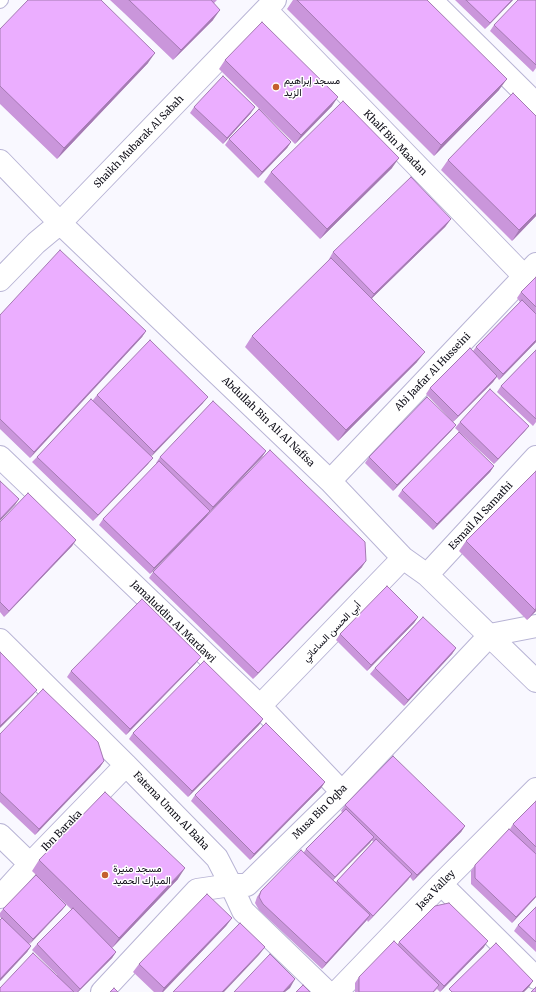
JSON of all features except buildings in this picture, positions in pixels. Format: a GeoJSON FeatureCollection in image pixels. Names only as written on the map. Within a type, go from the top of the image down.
{"type":"FeatureCollection","features":[{"type":"Feature","properties":{"kind":"street"},"geometry":{"type":"LineString","coordinates":[[431,0],[536,104]]}},
{"type":"Feature","properties":{"kind":"street","name":"Shaikh Mubarak Al Sabah"},"geometry":{"type":"LineString","coordinates":[[0,280],[36,243],[60,223],[270,5]]}},
{"type":"Feature","properties":{"kind":"street","name":"Khalf Bin Maadan"},"geometry":{"type":"LineString","coordinates":[[270,5],[530,270]]}},
{"type":"Feature","properties":{"kind":"street","name":"Abdullah Bin Ali Al Nafisa"},"geometry":{"type":"LineString","coordinates":[[0,161],[60,223],[330,481],[403,558],[427,574],[536,681]]}},
{"type":"Feature","properties":{"kind":"street","name":"Abi Jaafar Al Husseini"},"geometry":{"type":"LineString","coordinates":[[330,481],[530,270]]}},
{"type":"Feature","properties":{"kind":"street","name":"Jamaluddin Al Mardawi"},"geometry":{"type":"LineString","coordinates":[[0,457],[260,706],[342,792]]}},
{"type":"Feature","properties":{"kind":"street","name":"Esmail Al Samathi"},"geometry":{"type":"LineString","coordinates":[[427,574],[536,457]]}},
{"type":"Feature","properties":{"kind":"street","name":"أبي الحسن الساعاتي"},"geometry":{"type":"LineString","coordinates":[[260,706],[403,558]]}},
{"type":"Feature","properties":{"kind":"street"},"geometry":{"type":"LineString","coordinates":[[490,635],[536,626]]}},
{"type":"Feature","properties":{"kind":"street","name":"Musa Bin Oqba"},"geometry":{"type":"LineString","coordinates":[[115,988],[197,890],[232,885],[247,885],[342,792],[490,635]]}},
{"type":"Feature","properties":{"kind":"street","name":"Fatema Umm Al Baha"},"geometry":{"type":"LineString","coordinates":[[0,640],[217,858],[232,885],[243,911],[327,992]]}},
{"type":"Feature","properties":{"kind":"street","name":"Ibn Baraka"},"geometry":{"type":"LineString","coordinates":[[0,897],[126,765]]}},
{"type":"Feature","properties":{"kind":"street","name":"Jasa Valley"},"geometry":{"type":"LineString","coordinates":[[337,992],[441,884],[536,789]]}},
{"type":"Feature","properties":{"kind":"street"},"geometry":{"type":"LineString","coordinates":[[0,835],[30,864]]}},
{"type":"Feature","properties":{"kind":"street"},"geometry":{"type":"LineString","coordinates":[[441,884],[536,978]]}},
{"type":"Feature","properties":{"kind":"place","name":"مسجد إبراهيم الزيد"},"geometry":{"type":"Point","coordinates":[276,87]}},
{"type":"Feature","properties":{"kind":"place","name":"مسجد منيرة المبارك الحميد"},"geometry":{"type":"Point","coordinates":[105,875]}}]}
